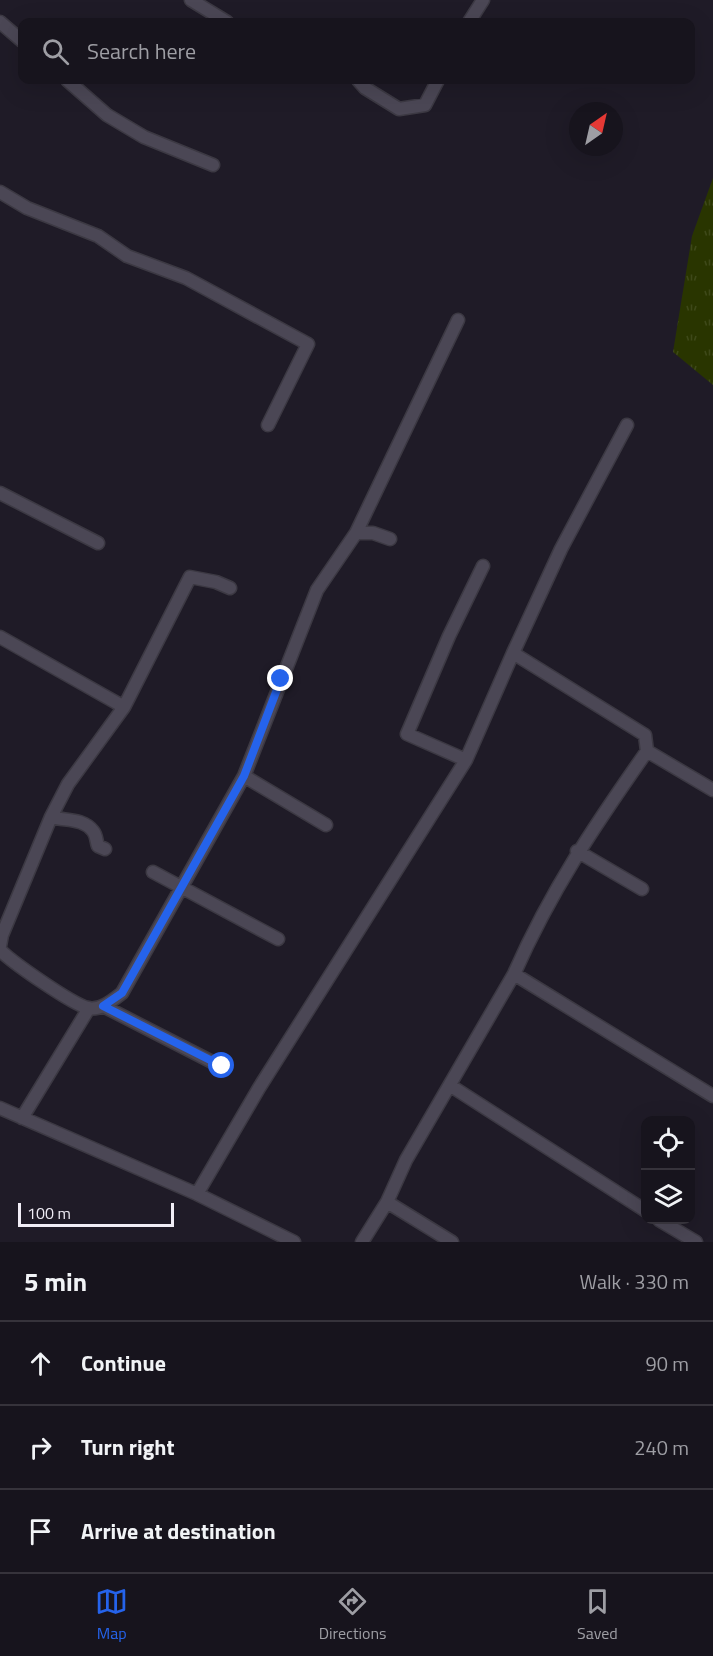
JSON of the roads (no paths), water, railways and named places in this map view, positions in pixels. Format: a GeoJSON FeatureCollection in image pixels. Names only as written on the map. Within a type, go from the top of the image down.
{"type":"FeatureCollection","features":[{"type":"Feature","properties":{"kind":"street"},"geometry":{"type":"LineString","coordinates":[[191,0],[220,18]]}},
{"type":"Feature","properties":{"kind":"street"},"geometry":{"type":"LineString","coordinates":[[472,18],[483,0]]}},
{"type":"Feature","properties":{"kind":"street"},"geometry":{"type":"LineString","coordinates":[[0,22],[18,38]]}},
{"type":"Feature","properties":{"kind":"street"},"geometry":{"type":"LineString","coordinates":[[72,84],[107,115],[144,137],[213,165]]}},
{"type":"Feature","properties":{"kind":"street"},"geometry":{"type":"LineString","coordinates":[[362,84],[399,109],[425,105],[436,84]]}},
{"type":"Feature","properties":{"kind":"street"},"geometry":{"type":"LineString","coordinates":[[0,192],[27,208],[98,236],[127,256],[186,278],[308,344],[268,425]]}},
{"type":"Feature","properties":{"kind":"street"},"geometry":{"type":"LineString","coordinates":[[230,588],[216,582],[190,577],[124,707],[68,784],[51,817],[2,935],[0,948],[13,963],[89,1008],[103,1006],[122,993],[244,776],[317,591],[356,533],[458,320]]}},
{"type":"Feature","properties":{"kind":"street"},"geometry":{"type":"LineString","coordinates":[[197,1194],[259,1088],[466,760],[561,549],[627,425]]}},
{"type":"Feature","properties":{"kind":"street"},"geometry":{"type":"LineString","coordinates":[[0,493],[98,543]]}},
{"type":"Feature","properties":{"kind":"street"},"geometry":{"type":"LineString","coordinates":[[356,533],[372,533],[390,539]]}},
{"type":"Feature","properties":{"kind":"street"},"geometry":{"type":"LineString","coordinates":[[466,760],[407,734],[449,636],[483,566]]}},
{"type":"Feature","properties":{"kind":"street"},"geometry":{"type":"LineString","coordinates":[[0,637],[124,707]]}},
{"type":"Feature","properties":{"kind":"street"},"geometry":{"type":"LineString","coordinates":[[362,1242],[387,1202],[406,1160],[514,974],[536,924],[577,851],[647,751],[645,735],[513,653]]}},
{"type":"Feature","properties":{"kind":"street"},"geometry":{"type":"LineString","coordinates":[[647,751],[713,790]]}},
{"type":"Feature","properties":{"kind":"street"},"geometry":{"type":"LineString","coordinates":[[244,776],[326,825]]}},
{"type":"Feature","properties":{"kind":"street"},"geometry":{"type":"LineString","coordinates":[[51,817],[78,821],[86,825],[93,831],[98,846],[105,849]]}},
{"type":"Feature","properties":{"kind":"street"},"geometry":{"type":"LineString","coordinates":[[577,851],[642,889]]}},
{"type":"Feature","properties":{"kind":"street"},"geometry":{"type":"LineString","coordinates":[[153,872],[278,939]]}},
{"type":"Feature","properties":{"kind":"street"},"geometry":{"type":"LineString","coordinates":[[514,974],[713,1096]]}},
{"type":"Feature","properties":{"kind":"street"},"geometry":{"type":"LineString","coordinates":[[103,1006],[222,1066]]}},
{"type":"Feature","properties":{"kind":"street"},"geometry":{"type":"LineString","coordinates":[[22,1118],[89,1008]]}},
{"type":"Feature","properties":{"kind":"street"},"geometry":{"type":"LineString","coordinates":[[451,1086],[641,1208]]}},
{"type":"Feature","properties":{"kind":"street"},"geometry":{"type":"LineString","coordinates":[[0,1108],[197,1194],[294,1242]]}},
{"type":"Feature","properties":{"kind":"street"},"geometry":{"type":"LineString","coordinates":[[387,1202],[452,1242]]}},
{"type":"Feature","properties":{"kind":"street"},"geometry":{"type":"LineString","coordinates":[[666,1224],[696,1242]]}}]}
